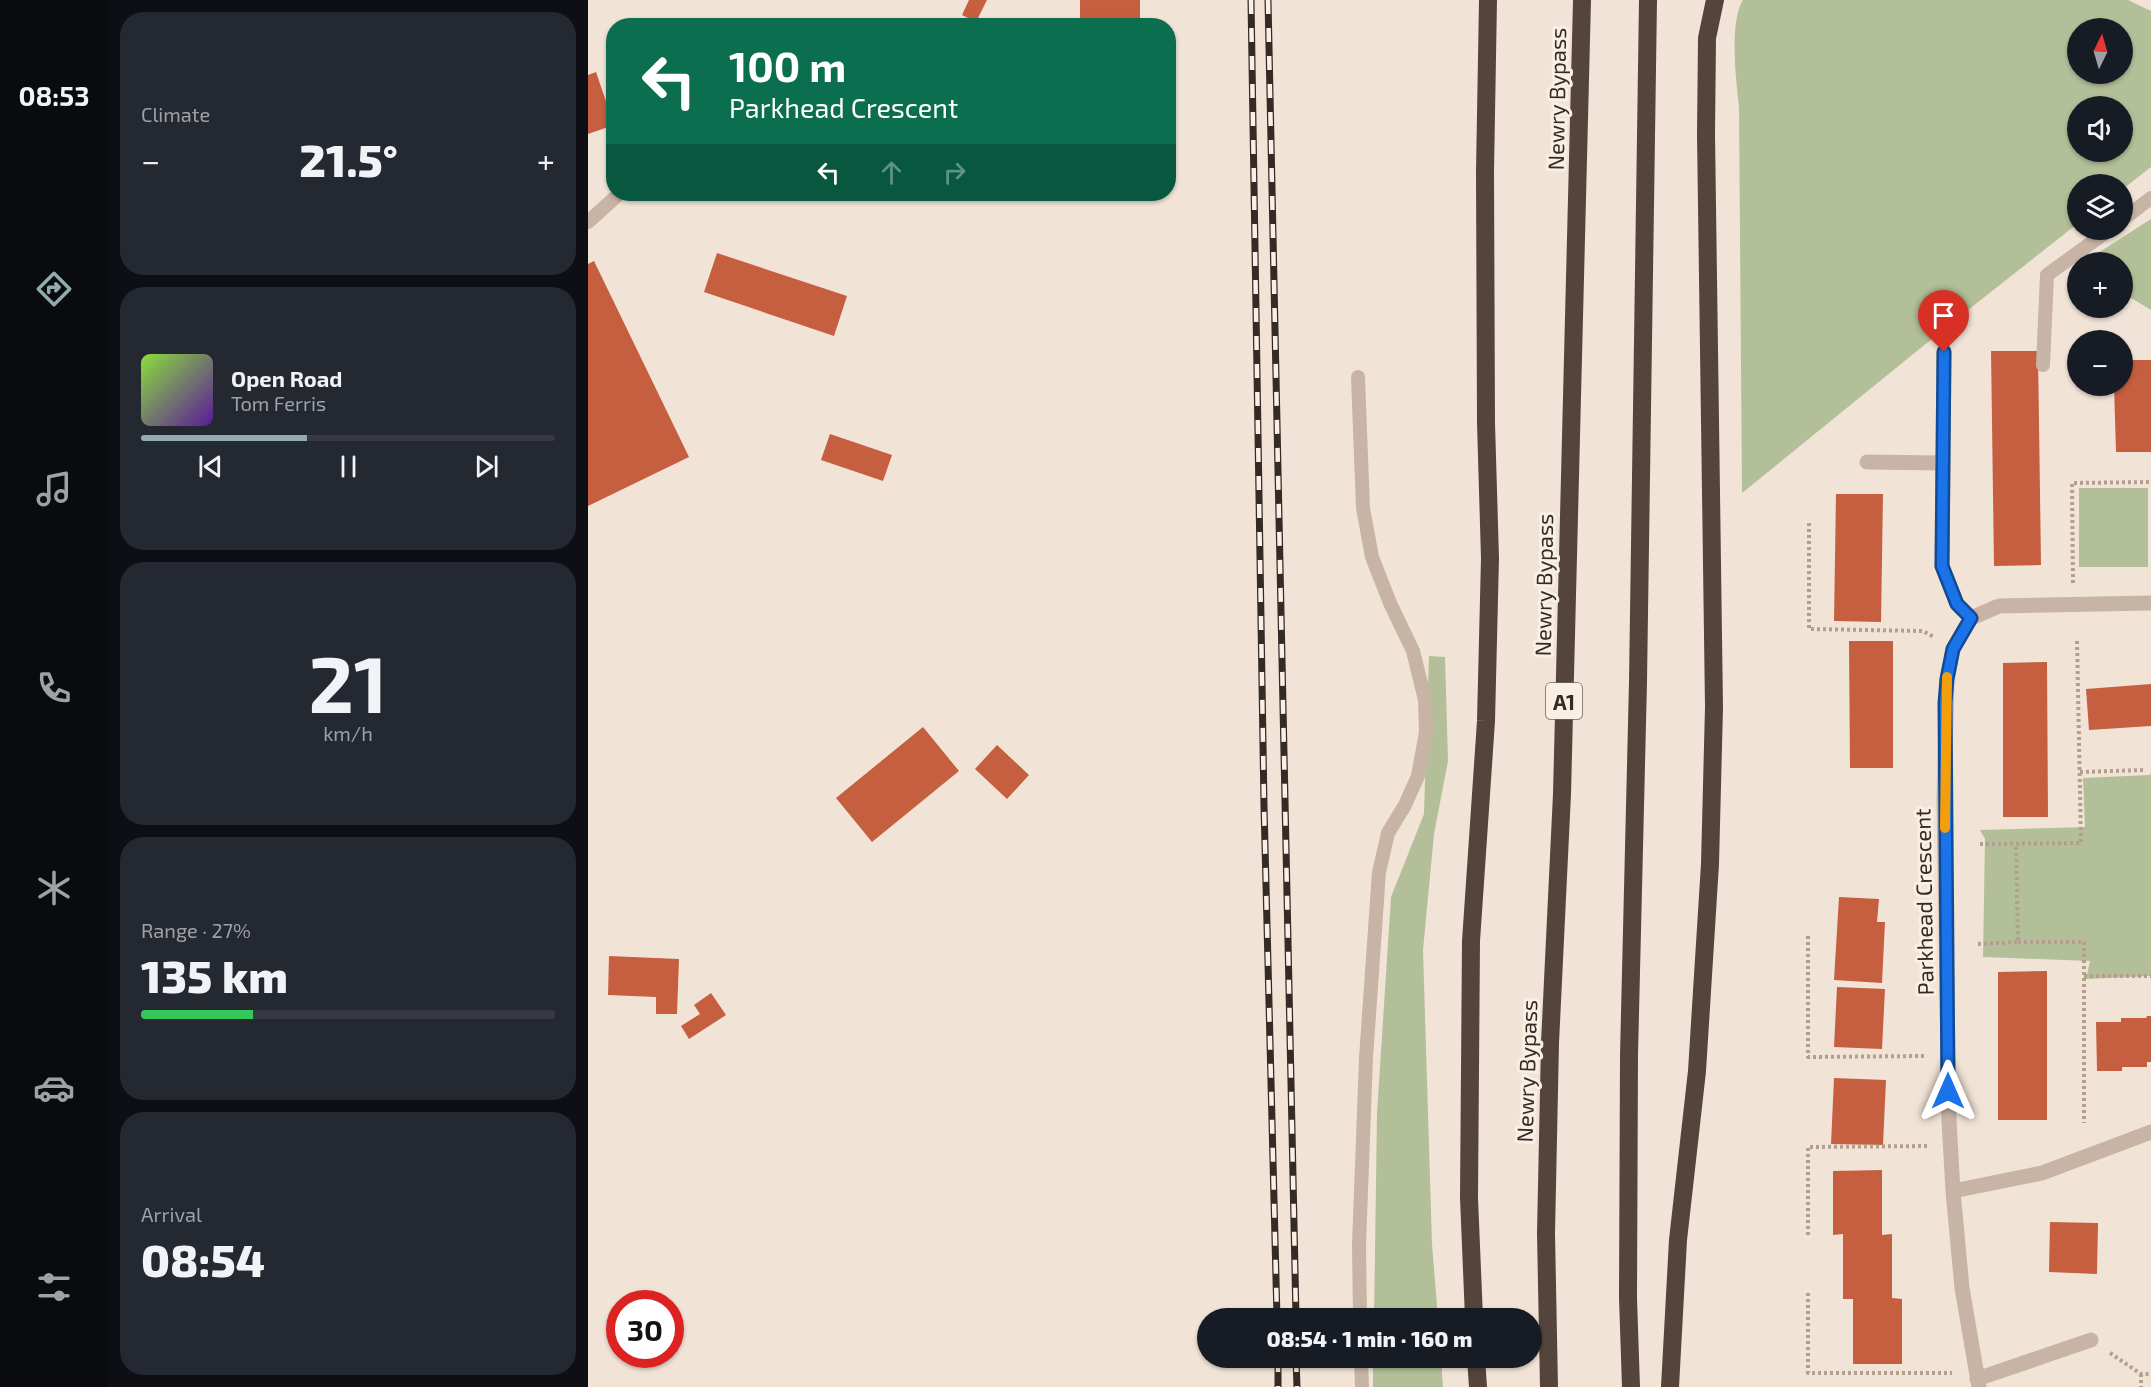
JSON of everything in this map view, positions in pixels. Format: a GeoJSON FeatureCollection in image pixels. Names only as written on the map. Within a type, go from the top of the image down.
{"type":"FeatureCollection","features":[{"type":"Feature","properties":{"kind":"highway"},"geometry":{"type":"LineString","coordinates":[[1474,1308],[1469,1198],[1471,941],[1486,721],[1490,558],[1485,171],[1488,0]]}},
{"type":"Feature","properties":{"kind":"highway"},"geometry":{"type":"LineString","coordinates":[[1630,1387],[1629,1055],[1638,682],[1648,0]]}},
{"type":"Feature","properties":{"kind":"highway"},"geometry":{"type":"LineString","coordinates":[[1670,1387],[1678,1240],[1697,1071],[1710,864],[1714,707],[1706,134],[1707,38],[1715,0]]}},
{"type":"Feature","properties":{"kind":"highway","name":"Newry Bypass"},"geometry":{"type":"LineString","coordinates":[[1549,1387],[1546,1233],[1550,1043],[1562,782],[1582,8]]}},
{"type":"Feature","properties":{"kind":"highway"},"geometry":{"type":"LineString","coordinates":[[1477,1368],[1478,1387]]}},
{"type":"Feature","properties":{"kind":"street"},"geometry":{"type":"LineString","coordinates":[[1944,352],[1942,566],[1957,604],[1971,618],[1999,606],[2151,603]]}},
{"type":"Feature","properties":{"kind":"street"},"geometry":{"type":"LineString","coordinates":[[1867,462],[1942,463]]}},
{"type":"Feature","properties":{"kind":"street","name":"Parkhead Crescent"},"geometry":{"type":"LineString","coordinates":[[1971,618],[1953,649],[1945,703],[1950,1146],[1962,1288],[1977,1380]]}},
{"type":"Feature","properties":{"kind":"street"},"geometry":{"type":"LineString","coordinates":[[1953,1191],[2042,1173],[2151,1132]]}},
{"type":"Feature","properties":{"kind":"street"},"geometry":{"type":"LineString","coordinates":[[1977,1380],[2091,1340]]}},
{"type":"Feature","properties":{"kind":"lane"},"geometry":{"type":"LineString","coordinates":[[2133,212],[2151,198]]}},
{"type":"Feature","properties":{"kind":"lane"},"geometry":{"type":"LineString","coordinates":[[588,222],[611,201]]}},
{"type":"Feature","properties":{"kind":"lane"},"geometry":{"type":"LineString","coordinates":[[2043,365],[2047,275],[2095,240]]}},
{"type":"Feature","properties":{"kind":"lane"},"geometry":{"type":"LineString","coordinates":[[1358,377],[1363,508],[1372,557],[1390,603],[1413,651],[1425,700],[1426,732],[1418,776],[1405,806],[1388,834],[1379,872],[1366,1058],[1359,1245],[1360,1308]]}},
{"type":"Feature","properties":{"kind":"lane"},"geometry":{"type":"LineString","coordinates":[[1361,1368],[1362,1387]]}},
{"type":"Feature","properties":{"kind":"path"},"geometry":{"type":"LineString","coordinates":[[2073,604],[2072,483],[2151,482]]}},
{"type":"Feature","properties":{"kind":"path"},"geometry":{"type":"LineString","coordinates":[[1809,524],[1809,629],[1923,631],[1953,649]]}},
{"type":"Feature","properties":{"kind":"path"},"geometry":{"type":"LineString","coordinates":[[1980,844],[2081,843],[2077,639]]}},
{"type":"Feature","properties":{"kind":"path"},"geometry":{"type":"LineString","coordinates":[[2079,772],[2145,770]]}},
{"type":"Feature","properties":{"kind":"path"},"geometry":{"type":"LineString","coordinates":[[2016,844],[2018,942]]}},
{"type":"Feature","properties":{"kind":"path"},"geometry":{"type":"LineString","coordinates":[[1808,936],[1808,1057],[1948,1056]]}},
{"type":"Feature","properties":{"kind":"path"},"geometry":{"type":"LineString","coordinates":[[1978,944],[2084,942],[2084,1123]]}},
{"type":"Feature","properties":{"kind":"path"},"geometry":{"type":"LineString","coordinates":[[2084,976],[2151,976]]}},
{"type":"Feature","properties":{"kind":"path"},"geometry":{"type":"LineString","coordinates":[[1808,1235],[1808,1147],[1950,1146]]}},
{"type":"Feature","properties":{"kind":"path"},"geometry":{"type":"LineString","coordinates":[[1808,1293],[1808,1373],[1977,1380]]}},
{"type":"Feature","properties":{"kind":"path"},"geometry":{"type":"LineString","coordinates":[[2091,1340],[2141,1374],[2151,1374]]}},
{"type":"Feature","properties":{"kind":"path"},"geometry":{"type":"LineString","coordinates":[[2141,1374],[2141,1387]]}},
{"type":"Feature","properties":{"kind":"green space"},"geometry":{"type":"Polygon","coordinates":[[[1743,0],[2128,0],[2151,11],[2151,167],[2133,181],[2133,174],[2067,174],[2067,232],[1742,493],[1739,107],[1736,82],[1736,22],[1743,0]]]}},
{"type":"Feature","properties":{"kind":"green space"},"geometry":{"type":"Polygon","coordinates":[[[2151,219],[2151,310],[2133,299],[2133,252],[2100,252],[2118,240],[2133,240],[2133,231],[2151,219]]]}},
{"type":"Feature","properties":{"kind":"green space"},"geometry":{"type":"Polygon","coordinates":[[[2079,488],[2148,488],[2148,567],[2079,567],[2079,488]]]}},
{"type":"Feature","properties":{"kind":"green space"},"geometry":{"type":"Polygon","coordinates":[[[1429,656],[1445,657],[1448,761],[1434,834],[1423,950],[1432,1244],[1437,1308],[1374,1308],[1377,1113],[1391,897],[1424,814],[1429,656]]]}},
{"type":"Feature","properties":{"kind":"green space"},"geometry":{"type":"Polygon","coordinates":[[[2151,772],[2151,976],[2086,979],[2090,961],[1983,957],[1985,839],[1980,830],[2085,827],[2083,778],[2150,775],[2151,772]]]}},
{"type":"Feature","properties":{"kind":"green space"},"geometry":{"type":"Polygon","coordinates":[[[1373,1368],[1442,1368],[1443,1387],[1373,1387],[1373,1368]]]}},
{"type":"Feature","properties":{"kind":"building"},"geometry":{"type":"Polygon","coordinates":[[[969,0],[987,0],[978,18],[968,18],[962,15],[969,0]]]}},
{"type":"Feature","properties":{"kind":"building"},"geometry":{"type":"Polygon","coordinates":[[[1080,0],[1140,0],[1140,18],[1080,18],[1080,0]]]}},
{"type":"Feature","properties":{"kind":"building"},"geometry":{"type":"Polygon","coordinates":[[[596,72],[606,101],[606,128],[588,134],[588,75],[596,72]]]}},
{"type":"Feature","properties":{"kind":"building"},"geometry":{"type":"Polygon","coordinates":[[[717,253],[847,296],[834,336],[704,292],[717,253]]]}},
{"type":"Feature","properties":{"kind":"building"},"geometry":{"type":"Polygon","coordinates":[[[594,261],[689,457],[588,506],[588,264],[594,261]]]}},
{"type":"Feature","properties":{"kind":"building"},"geometry":{"type":"Polygon","coordinates":[[[1991,351],[2038,351],[2041,565],[1994,566],[1991,351]]]}},
{"type":"Feature","properties":{"kind":"building"},"geometry":{"type":"Polygon","coordinates":[[[2133,360],[2151,360],[2151,452],[2116,452],[2114,396],[2133,396],[2133,360]]]}},
{"type":"Feature","properties":{"kind":"building"},"geometry":{"type":"Polygon","coordinates":[[[830,434],[892,455],[883,481],[821,460],[830,434]]]}},
{"type":"Feature","properties":{"kind":"building"},"geometry":{"type":"Polygon","coordinates":[[[1836,494],[1883,494],[1881,622],[1834,621],[1836,494]]]}},
{"type":"Feature","properties":{"kind":"building"},"geometry":{"type":"Polygon","coordinates":[[[1849,641],[1893,641],[1893,768],[1850,768],[1849,641]]]}},
{"type":"Feature","properties":{"kind":"building"},"geometry":{"type":"Polygon","coordinates":[[[2047,662],[2048,817],[2003,817],[2003,663],[2047,662]]]}},
{"type":"Feature","properties":{"kind":"building"},"geometry":{"type":"Polygon","coordinates":[[[2151,684],[2151,726],[2089,730],[2086,689],[2151,684]]]}},
{"type":"Feature","properties":{"kind":"building"},"geometry":{"type":"Polygon","coordinates":[[[923,727],[959,771],[872,842],[836,798],[923,727]]]}},
{"type":"Feature","properties":{"kind":"building"},"geometry":{"type":"Polygon","coordinates":[[[997,745],[1029,775],[1007,799],[975,769],[997,745]]]}},
{"type":"Feature","properties":{"kind":"building"},"geometry":{"type":"Polygon","coordinates":[[[1839,897],[1879,899],[1877,922],[1885,922],[1882,983],[1834,980],[1839,897]]]}},
{"type":"Feature","properties":{"kind":"building"},"geometry":{"type":"Polygon","coordinates":[[[609,956],[679,959],[677,1014],[656,1014],[656,997],[608,995],[609,956]]]}},
{"type":"Feature","properties":{"kind":"building"},"geometry":{"type":"Polygon","coordinates":[[[2047,971],[2047,1120],[1998,1120],[1998,972],[2047,971]]]}},
{"type":"Feature","properties":{"kind":"building"},"geometry":{"type":"Polygon","coordinates":[[[1837,987],[1885,989],[1882,1049],[1834,1047],[1837,987]]]}},
{"type":"Feature","properties":{"kind":"building"},"geometry":{"type":"Polygon","coordinates":[[[711,993],[726,1015],[689,1039],[681,1026],[700,1014],[694,1005],[711,993]]]}},
{"type":"Feature","properties":{"kind":"building"},"geometry":{"type":"Polygon","coordinates":[[[2151,1016],[2151,1062],[2147,1062],[2147,1067],[2122,1067],[2122,1071],[2097,1071],[2096,1022],[2121,1022],[2121,1018],[2146,1018],[2151,1016]]]}},
{"type":"Feature","properties":{"kind":"building"},"geometry":{"type":"Polygon","coordinates":[[[1834,1078],[1886,1080],[1883,1145],[1831,1144],[1834,1078]]]}},
{"type":"Feature","properties":{"kind":"building"},"geometry":{"type":"Polygon","coordinates":[[[1882,1170],[1882,1235],[1892,1234],[1892,1298],[1902,1299],[1902,1364],[1853,1364],[1853,1299],[1843,1299],[1843,1234],[1833,1235],[1833,1171],[1882,1170]]]}},
{"type":"Feature","properties":{"kind":"building"},"geometry":{"type":"Polygon","coordinates":[[[2050,1222],[2098,1223],[2097,1274],[2049,1272],[2050,1222]]]}},
{"type":"Feature","properties":{"kind":"railway"},"geometry":{"type":"LineString","coordinates":[[1251,0],[1264,806],[1277,1308]]}},
{"type":"Feature","properties":{"kind":"railway"},"geometry":{"type":"LineString","coordinates":[[1268,0],[1296,1308]]}},
{"type":"Feature","properties":{"kind":"railway"},"geometry":{"type":"LineString","coordinates":[[1278,1368],[1278,1387]]}},
{"type":"Feature","properties":{"kind":"railway"},"geometry":{"type":"LineString","coordinates":[[1296,1368],[1297,1387]]}},
{"type":"Feature","properties":{"kind":"slow traffic"},"geometry":{"type":"LineString","coordinates":[[1945,828],[1947,677]]}},
{"type":"Feature","properties":{"kind":"route"},"geometry":{"type":"LineString","coordinates":[[1944,352],[1942,566],[1957,604],[1971,618],[1953,649],[1945,703],[1948,1091]]}}]}
